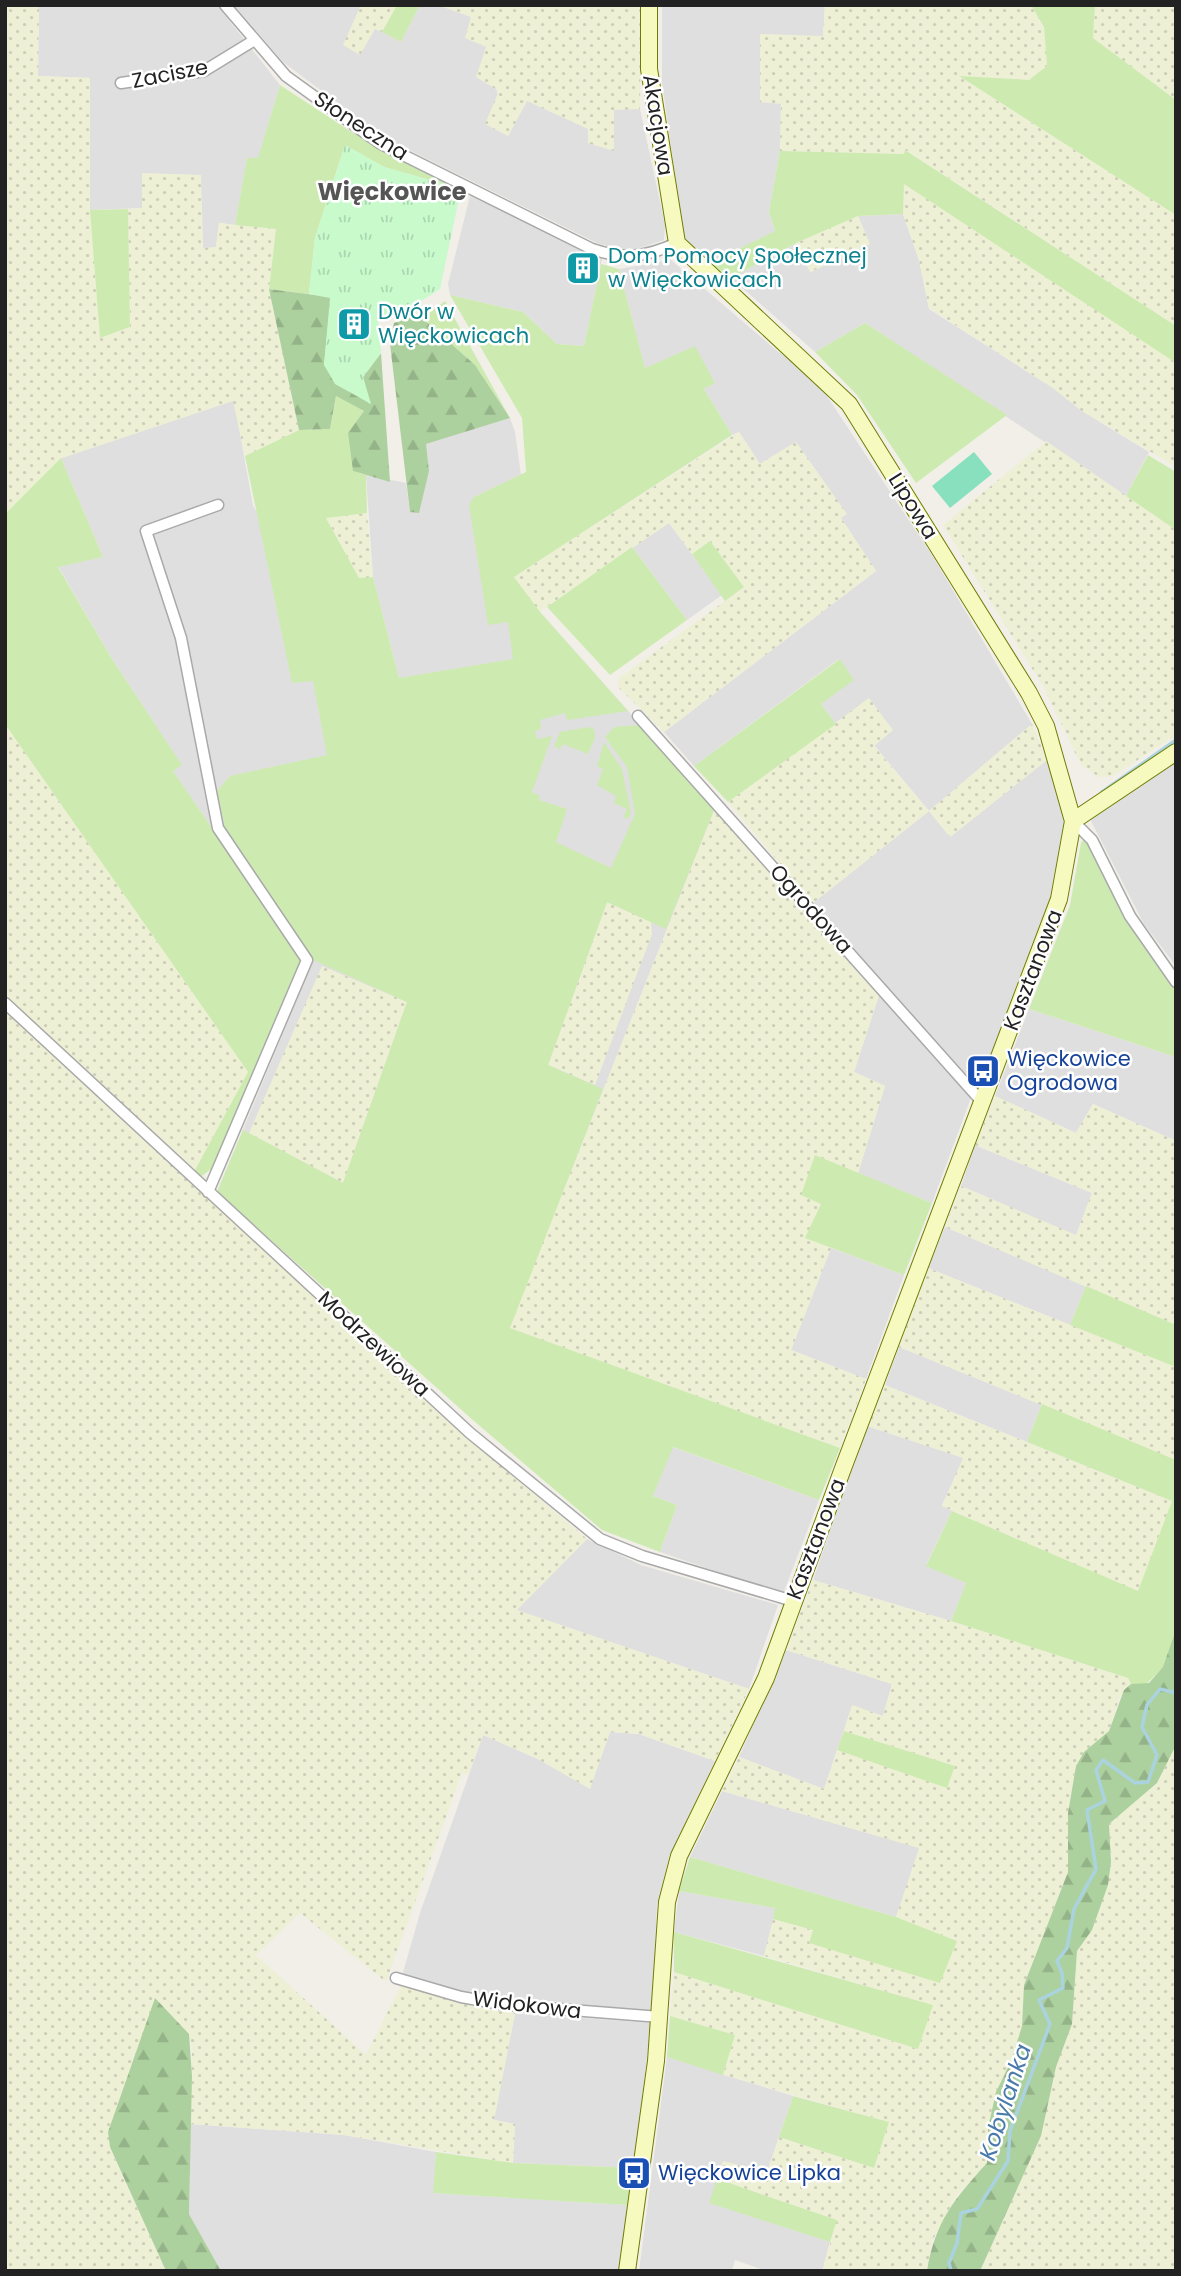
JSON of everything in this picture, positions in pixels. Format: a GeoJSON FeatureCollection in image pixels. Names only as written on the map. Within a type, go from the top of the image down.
{"type":"FeatureCollection","features":[{"type":"Feature","properties":{"kind":"street","name":"Słoneczna"},"geometry":{"type":"LineString","coordinates":[[225,5],[253,41],[286,76],[382,144],[592,249],[616,257],[634,258],[677,243]]}},
{"type":"Feature","properties":{"kind":"street","name":"Akacjowa"},"geometry":{"type":"LineString","coordinates":[[649,5],[649,69],[677,243]]}},
{"type":"Feature","properties":{"kind":"street","name":"Zacisze"},"geometry":{"type":"LineString","coordinates":[[121,83],[204,71],[253,41]]}},
{"type":"Feature","properties":{"kind":"street","name":"Lipowa"},"geometry":{"type":"LineString","coordinates":[[677,243],[849,404],[1029,694],[1046,726],[1073,821]]}},
{"type":"Feature","properties":{"kind":"street"},"geometry":{"type":"LineString","coordinates":[[208,1192],[307,960],[218,828],[181,638],[146,531],[218,505]]}},
{"type":"Feature","properties":{"kind":"street","name":"Ogrodowa"},"geometry":{"type":"LineString","coordinates":[[638,716],[703,785],[983,1103]]}},
{"type":"Feature","properties":{"kind":"street"},"geometry":{"type":"LineString","coordinates":[[1176,752],[1073,821],[1092,840],[1130,916],[1176,982]]}},
{"type":"Feature","properties":{"kind":"street","name":"Kasztanowa"},"geometry":{"type":"LineString","coordinates":[[627,2271],[639,2195],[660,2017],[669,1885],[679,1856],[766,1678],[1059,899],[1073,821]]}},
{"type":"Feature","properties":{"kind":"street","name":"Modrzewiowa"},"geometry":{"type":"LineString","coordinates":[[5,1003],[498,1457],[600,1539],[642,1556],[793,1601]]}},
{"type":"Feature","properties":{"kind":"street","name":"Widokowa"},"geometry":{"type":"LineString","coordinates":[[396,1978],[461,1997],[507,2005],[660,2017]]}},
{"type":"Feature","properties":{"kind":"shaded area"},"geometry":{"type":"Polygon","coordinates":[[[39,5],[217,5],[280,85],[258,159],[247,159],[235,225],[219,223],[216,248],[203,248],[200,175],[142,174],[142,208],[90,210],[90,78],[38,76],[39,5]]]}},
{"type":"Feature","properties":{"kind":"shaded area"},"geometry":{"type":"Polygon","coordinates":[[[234,5],[361,5],[344,45],[375,28],[401,42],[420,5],[438,5],[472,17],[486,47],[508,136],[527,100],[589,129],[614,150],[614,109],[640,109],[665,225],[664,240],[628,252],[597,243],[383,137],[283,62],[234,5]]]}},
{"type":"Feature","properties":{"kind":"shaded area"},"geometry":{"type":"Polygon","coordinates":[[[662,5],[825,5],[823,36],[781,103],[780,151],[769,212],[775,232],[710,263],[692,250],[683,234],[662,82],[662,5]]]}},
{"type":"Feature","properties":{"kind":"shaded area"},"geometry":{"type":"Polygon","coordinates":[[[470,196],[602,259],[584,346],[557,344],[523,312],[450,295],[448,284],[470,196]]]}},
{"type":"Feature","properties":{"kind":"shaded area"},"geometry":{"type":"Polygon","coordinates":[[[903,214],[919,260],[929,309],[1053,388],[1082,411],[1149,452],[1126,496],[865,323],[815,352],[731,278],[796,243],[811,272],[869,244],[858,216],[903,214]]]}},
{"type":"Feature","properties":{"kind":"shaded area"},"geometry":{"type":"Polygon","coordinates":[[[671,260],[776,350],[815,378],[935,560],[1032,724],[929,811],[874,745],[869,698],[836,724],[821,704],[839,659],[694,766],[664,732],[876,571],[841,518],[846,514],[796,442],[760,464],[739,432],[732,435],[704,389],[715,383],[645,369],[619,269],[671,260]]]}},
{"type":"Feature","properties":{"kind":"shaded area"},"geometry":{"type":"Polygon","coordinates":[[[234,400],[253,506],[369,674],[399,678],[373,577],[366,475],[406,483],[410,512],[429,471],[425,444],[510,418],[515,432],[521,475],[474,497],[514,577],[540,612],[715,808],[509,1328],[217,1192],[313,961],[302,960],[172,770],[181,764],[112,659],[58,566],[103,557],[61,458],[234,400]]]}},
{"type":"Feature","properties":{"kind":"shaded area"},"geometry":{"type":"Polygon","coordinates":[[[669,523],[722,595],[687,620],[632,547],[669,523]]]}},
{"type":"Feature","properties":{"kind":"shaded area"},"geometry":{"type":"Polygon","coordinates":[[[1047,760],[1057,786],[1065,828],[1054,896],[983,1084],[976,1088],[813,903],[929,811],[950,837],[1047,760]]]}},
{"type":"Feature","properties":{"kind":"shaded area"},"geometry":{"type":"Polygon","coordinates":[[[1176,762],[1176,966],[1144,924],[1090,819],[1176,762]]]}},
{"type":"Feature","properties":{"kind":"shaded area"},"geometry":{"type":"Polygon","coordinates":[[[880,992],[972,1095],[932,1203],[858,1173],[885,1086],[854,1072],[880,992]]]}},
{"type":"Feature","properties":{"kind":"shaded area"},"geometry":{"type":"Polygon","coordinates":[[[1029,1009],[1176,1057],[1176,1141],[1093,1104],[1076,1133],[995,1096],[1029,1009]]]}},
{"type":"Feature","properties":{"kind":"shaded area"},"geometry":{"type":"Polygon","coordinates":[[[975,1145],[1092,1193],[1076,1236],[961,1186],[975,1145]]]}},
{"type":"Feature","properties":{"kind":"shaded area"},"geometry":{"type":"Polygon","coordinates":[[[945,1227],[1086,1286],[1070,1325],[928,1268],[945,1227]]]}},
{"type":"Feature","properties":{"kind":"shaded area"},"geometry":{"type":"Polygon","coordinates":[[[831,1248],[904,1275],[866,1379],[791,1350],[831,1248]]]}},
{"type":"Feature","properties":{"kind":"shaded area"},"geometry":{"type":"Polygon","coordinates":[[[899,1347],[1042,1404],[1027,1442],[885,1385],[899,1347]]]}},
{"type":"Feature","properties":{"kind":"shaded area"},"geometry":{"type":"Polygon","coordinates":[[[867,1426],[964,1458],[942,1505],[952,1511],[926,1565],[966,1583],[951,1621],[813,1580],[867,1426]]]}},
{"type":"Feature","properties":{"kind":"shaded area"},"geometry":{"type":"Polygon","coordinates":[[[672,1447],[819,1500],[783,1594],[660,1552],[677,1505],[653,1496],[672,1447]]]}},
{"type":"Feature","properties":{"kind":"shaded area"},"geometry":{"type":"Polygon","coordinates":[[[587,1539],[641,1565],[778,1605],[749,1689],[516,1610],[587,1539]]]}},
{"type":"Feature","properties":{"kind":"shaded area"},"geometry":{"type":"Polygon","coordinates":[[[786,1650],[892,1684],[883,1716],[852,1706],[824,1789],[739,1757],[786,1650]]]}},
{"type":"Feature","properties":{"kind":"shaded area"},"geometry":{"type":"Polygon","coordinates":[[[610,1732],[639,1734],[715,1761],[669,1857],[657,1904],[652,2014],[469,1997],[402,1976],[420,1913],[483,1735],[538,1759],[589,1788],[610,1732]]]}},
{"type":"Feature","properties":{"kind":"shaded area"},"geometry":{"type":"Polygon","coordinates":[[[722,1791],[920,1848],[896,1917],[690,1857],[722,1791]]]}},
{"type":"Feature","properties":{"kind":"shaded area"},"geometry":{"type":"Polygon","coordinates":[[[679,1891],[776,1908],[764,1956],[674,1932],[679,1891]]]}},
{"type":"Feature","properties":{"kind":"shaded area"},"geometry":{"type":"Polygon","coordinates":[[[515,2013],[651,2023],[634,2168],[513,2163],[515,2124],[494,2120],[515,2013]]]}},
{"type":"Feature","properties":{"kind":"shaded area"},"geometry":{"type":"Polygon","coordinates":[[[667,2057],[793,2096],[767,2172],[709,2202],[830,2242],[822,2271],[766,2271],[735,2260],[732,2271],[639,2271],[667,2057]]]}},
{"type":"Feature","properties":{"kind":"shaded area"},"geometry":{"type":"Polygon","coordinates":[[[190,2124],[344,2135],[436,2152],[434,2193],[627,2205],[620,2271],[221,2271],[189,2214],[190,2124]]]}},
{"type":"Feature","properties":{"kind":"green space"},"geometry":{"type":"Polygon","coordinates":[[[5,5],[39,5],[38,76],[90,78],[90,210],[100,338],[130,327],[128,209],[142,208],[142,173],[201,175],[203,248],[216,247],[219,223],[276,229],[269,289],[299,430],[245,456],[233,401],[62,458],[5,514],[5,5]]]}},
{"type":"Feature","properties":{"kind":"green space"},"geometry":{"type":"Polygon","coordinates":[[[361,5],[397,5],[382,32],[375,29],[360,55],[343,45],[361,5]]]}},
{"type":"Feature","properties":{"kind":"green space"},"geometry":{"type":"Polygon","coordinates":[[[397,5],[420,5],[401,42],[382,32],[397,5]]]}},
{"type":"Feature","properties":{"kind":"green space"},"geometry":{"type":"Polygon","coordinates":[[[438,5],[641,5],[640,109],[614,110],[614,151],[588,143],[588,129],[527,101],[508,136],[485,124],[499,91],[476,77],[486,47],[465,38],[471,17],[438,5]]]}},
{"type":"Feature","properties":{"kind":"green space"},"geometry":{"type":"Polygon","coordinates":[[[825,5],[1031,5],[1044,27],[1047,66],[1029,80],[960,77],[1176,215],[1176,326],[906,150],[905,154],[780,151],[781,104],[760,102],[760,34],[823,36],[825,5]]]}},
{"type":"Feature","properties":{"kind":"green space"},"geometry":{"type":"Polygon","coordinates":[[[1031,5],[1095,5],[1093,38],[1176,100],[1176,215],[959,76],[1029,80],[1047,66],[1044,27],[1031,5]]]}},
{"type":"Feature","properties":{"kind":"green space"},"geometry":{"type":"Polygon","coordinates":[[[1095,5],[1176,5],[1176,100],[1093,38],[1095,5]]]}},
{"type":"Feature","properties":{"kind":"green space"},"geometry":{"type":"Polygon","coordinates":[[[280,85],[353,133],[461,189],[384,167],[345,145],[315,238],[309,294],[269,289],[276,229],[235,225],[247,158],[258,158],[280,85]]]}},
{"type":"Feature","properties":{"kind":"green space"},"geometry":{"type":"Polygon","coordinates":[[[345,145],[384,167],[461,189],[440,289],[421,301],[378,319],[381,353],[363,377],[371,404],[335,384],[324,365],[330,298],[309,294],[315,238],[345,145]]]}},
{"type":"Feature","properties":{"kind":"green space"},"geometry":{"type":"Polygon","coordinates":[[[905,150],[1176,326],[1176,363],[904,184],[903,214],[858,216],[796,243],[731,278],[710,263],[775,231],[769,212],[780,151],[904,154],[905,150]]]}},
{"type":"Feature","properties":{"kind":"green space"},"geometry":{"type":"Polygon","coordinates":[[[904,183],[1176,363],[1176,467],[1082,411],[1053,388],[929,308],[919,260],[903,214],[904,183]]]}},
{"type":"Feature","properties":{"kind":"green space"},"geometry":{"type":"Polygon","coordinates":[[[128,209],[130,327],[100,338],[90,210],[128,209]]]}},
{"type":"Feature","properties":{"kind":"green space"},"geometry":{"type":"Polygon","coordinates":[[[858,216],[870,244],[810,272],[796,243],[858,216]]]}},
{"type":"Feature","properties":{"kind":"green space"},"geometry":{"type":"Polygon","coordinates":[[[601,264],[619,269],[645,368],[695,346],[715,383],[704,389],[732,435],[514,577],[540,612],[628,711],[567,720],[565,713],[540,720],[541,728],[535,732],[537,739],[552,736],[532,792],[540,796],[539,800],[567,809],[556,842],[611,868],[635,814],[627,767],[605,737],[614,727],[640,725],[715,808],[666,929],[607,902],[548,1065],[603,1089],[510,1328],[840,1448],[819,1500],[673,1447],[653,1496],[677,1505],[660,1552],[602,1530],[474,1421],[217,1192],[243,1130],[343,1183],[407,1002],[313,960],[226,832],[217,791],[230,776],[327,755],[313,681],[292,683],[245,456],[299,430],[330,429],[336,396],[364,411],[353,471],[366,475],[367,513],[326,518],[359,578],[373,577],[399,678],[513,659],[508,622],[488,625],[469,505],[474,497],[526,472],[522,418],[450,295],[523,312],[557,344],[584,346],[601,264]]]}},
{"type":"Feature","properties":{"kind":"green space"},"geometry":{"type":"Polygon","coordinates":[[[269,289],[331,297],[324,365],[370,404],[363,377],[381,353],[390,482],[353,471],[348,433],[364,411],[336,396],[330,429],[299,430],[269,289]]]}},
{"type":"Feature","properties":{"kind":"green space"},"geometry":{"type":"Polygon","coordinates":[[[445,301],[510,418],[475,365],[422,318],[445,301]]]}},
{"type":"Feature","properties":{"kind":"green space"},"geometry":{"type":"Polygon","coordinates":[[[415,316],[422,318],[475,365],[510,418],[426,444],[429,471],[419,513],[410,512],[390,344],[394,323],[415,316]]]}},
{"type":"Feature","properties":{"kind":"green space"},"geometry":{"type":"Polygon","coordinates":[[[865,323],[1007,415],[916,483],[857,395],[815,352],[865,323]]]}},
{"type":"Feature","properties":{"kind":"green space"},"geometry":{"type":"Polygon","coordinates":[[[739,432],[760,464],[796,442],[847,514],[841,518],[876,571],[664,732],[618,687],[619,678],[744,587],[710,541],[692,554],[669,523],[539,612],[514,577],[739,432]]]}},
{"type":"Feature","properties":{"kind":"green space"},"geometry":{"type":"Polygon","coordinates":[[[1046,441],[1176,530],[1176,735],[1113,776],[1099,777],[1081,765],[1043,686],[943,525],[1046,441]]]}},
{"type":"Feature","properties":{"kind":"green space"},"geometry":{"type":"Polygon","coordinates":[[[974,452],[992,474],[950,508],[932,486],[974,452]]]}},
{"type":"Feature","properties":{"kind":"green space"},"geometry":{"type":"Polygon","coordinates":[[[1148,455],[1176,472],[1176,530],[1126,496],[1148,455]]]}},
{"type":"Feature","properties":{"kind":"green space"},"geometry":{"type":"Polygon","coordinates":[[[61,458],[103,557],[58,567],[112,659],[182,765],[173,771],[302,960],[214,1167],[199,1178],[194,1172],[248,1072],[5,724],[5,514],[61,458]]]}},
{"type":"Feature","properties":{"kind":"green space"},"geometry":{"type":"Polygon","coordinates":[[[367,513],[373,577],[359,579],[326,517],[367,513]]]}},
{"type":"Feature","properties":{"kind":"green space"},"geometry":{"type":"Polygon","coordinates":[[[710,541],[744,587],[725,601],[692,554],[710,541]]]}},
{"type":"Feature","properties":{"kind":"green space"},"geometry":{"type":"Polygon","coordinates":[[[632,547],[687,620],[610,675],[547,607],[632,547]]]}},
{"type":"Feature","properties":{"kind":"green space"},"geometry":{"type":"Polygon","coordinates":[[[840,659],[854,680],[821,704],[836,724],[728,802],[694,766],[840,659]]]}},
{"type":"Feature","properties":{"kind":"green space"},"geometry":{"type":"Polygon","coordinates":[[[869,698],[893,730],[874,746],[929,811],[813,903],[728,802],[869,698]]]}},
{"type":"Feature","properties":{"kind":"green space"},"geometry":{"type":"Polygon","coordinates":[[[5,724],[248,1072],[194,1172],[5,998],[5,724]]]}},
{"type":"Feature","properties":{"kind":"green space"},"geometry":{"type":"Polygon","coordinates":[[[1032,724],[1047,760],[950,837],[929,811],[1032,724]]]}},
{"type":"Feature","properties":{"kind":"green space"},"geometry":{"type":"Polygon","coordinates":[[[589,727],[594,729],[595,738],[588,754],[563,744],[560,749],[554,746],[560,732],[589,727]]]}},
{"type":"Feature","properties":{"kind":"green space"},"geometry":{"type":"Polygon","coordinates":[[[604,742],[622,769],[631,813],[628,819],[623,817],[627,809],[614,803],[616,796],[597,785],[603,769],[597,766],[604,742]]]}},
{"type":"Feature","properties":{"kind":"green space"},"geometry":{"type":"Polygon","coordinates":[[[715,808],[880,992],[854,1072],[885,1086],[858,1173],[815,1155],[821,1204],[806,1238],[831,1248],[791,1350],[866,1379],[840,1448],[509,1328],[715,808]]]}},
{"type":"Feature","properties":{"kind":"green space"},"geometry":{"type":"Polygon","coordinates":[[[1084,839],[1089,843],[1126,917],[1176,989],[1176,1057],[1029,1009],[1070,905],[1081,843],[1084,839]]]}},
{"type":"Feature","properties":{"kind":"green space"},"geometry":{"type":"Polygon","coordinates":[[[607,902],[651,922],[652,934],[595,1085],[548,1065],[607,902]]]}},
{"type":"Feature","properties":{"kind":"green space"},"geometry":{"type":"Polygon","coordinates":[[[322,966],[407,1002],[343,1183],[249,1133],[322,966]]]}},
{"type":"Feature","properties":{"kind":"green space"},"geometry":{"type":"Polygon","coordinates":[[[5,1009],[465,1435],[587,1539],[517,1610],[749,1689],[715,1761],[639,1734],[610,1732],[590,1789],[538,1759],[483,1735],[468,1775],[462,1773],[386,1982],[300,1913],[256,1955],[366,2055],[401,1985],[515,2013],[494,2120],[515,2124],[513,2163],[344,2135],[190,2124],[192,2051],[189,2034],[154,1999],[110,2148],[166,2271],[5,2271],[5,1009]]]}},
{"type":"Feature","properties":{"kind":"green space"},"geometry":{"type":"Polygon","coordinates":[[[995,1096],[1076,1133],[1093,1104],[1176,1141],[1176,1325],[945,1227],[961,1186],[1076,1235],[1092,1193],[975,1145],[995,1096]]]}},
{"type":"Feature","properties":{"kind":"green space"},"geometry":{"type":"Polygon","coordinates":[[[815,1155],[932,1203],[904,1275],[805,1238],[821,1204],[801,1195],[815,1155]]]}},
{"type":"Feature","properties":{"kind":"green space"},"geometry":{"type":"Polygon","coordinates":[[[928,1268],[1176,1367],[1176,1460],[899,1347],[928,1268]]]}},
{"type":"Feature","properties":{"kind":"green space"},"geometry":{"type":"Polygon","coordinates":[[[1086,1286],[1176,1325],[1176,1367],[1070,1325],[1086,1286]]]}},
{"type":"Feature","properties":{"kind":"green space"},"geometry":{"type":"Polygon","coordinates":[[[885,1385],[1172,1501],[1138,1592],[942,1506],[963,1458],[867,1426],[885,1385]]]}},
{"type":"Feature","properties":{"kind":"green space"},"geometry":{"type":"Polygon","coordinates":[[[1042,1404],[1176,1460],[1176,1629],[1163,1668],[1145,1685],[1131,1684],[1128,1678],[951,1621],[966,1583],[926,1566],[952,1511],[1138,1591],[1172,1501],[1027,1442],[1042,1404]]]}},
{"type":"Feature","properties":{"kind":"green space"},"geometry":{"type":"Polygon","coordinates":[[[813,1580],[1128,1678],[1131,1684],[1119,1699],[1109,1731],[1084,1752],[1076,1766],[1068,1813],[1068,1872],[1024,1985],[1022,2026],[1012,2059],[996,2092],[988,2128],[987,2163],[957,2195],[932,2241],[927,2271],[822,2271],[837,2220],[717,2179],[723,2161],[767,2172],[779,2137],[874,2168],[889,2122],[723,2075],[735,2035],[670,2016],[674,1972],[918,2049],[932,2005],[764,1956],[773,1919],[813,1930],[809,1943],[957,1941],[896,1917],[919,1848],[722,1791],[739,1757],[824,1789],[837,1750],[947,1787],[955,1766],[844,1731],[852,1705],[883,1716],[892,1684],[786,1650],[813,1580]]]}},
{"type":"Feature","properties":{"kind":"green space"},"geometry":{"type":"Polygon","coordinates":[[[1176,1629],[1176,1745],[1157,1783],[1109,1824],[1111,1862],[1108,1885],[1092,1930],[1077,1951],[1072,2024],[1056,2067],[1041,2136],[980,2271],[927,2271],[935,2239],[948,2212],[987,2163],[988,2128],[996,2092],[1012,2059],[1022,2026],[1024,1985],[1068,1872],[1068,1813],[1076,1766],[1084,1752],[1109,1731],[1124,1690],[1131,1684],[1149,1683],[1163,1667],[1176,1629]]]}},
{"type":"Feature","properties":{"kind":"green space"},"geometry":{"type":"Polygon","coordinates":[[[844,1731],[955,1766],[947,1788],[837,1750],[844,1731]]]}},
{"type":"Feature","properties":{"kind":"green space"},"geometry":{"type":"Polygon","coordinates":[[[1176,1745],[1176,2269],[980,2271],[1041,2136],[1056,2067],[1072,2024],[1077,1951],[1092,1930],[1111,1863],[1109,1824],[1157,1783],[1176,1745]]]}},
{"type":"Feature","properties":{"kind":"green space"},"geometry":{"type":"Polygon","coordinates":[[[690,1857],[896,1917],[957,1941],[940,1983],[809,1943],[813,1930],[773,1919],[775,1908],[679,1891],[690,1857]]]}},
{"type":"Feature","properties":{"kind":"green space"},"geometry":{"type":"Polygon","coordinates":[[[674,1932],[933,2005],[918,2049],[674,1972],[674,1932]]]}},
{"type":"Feature","properties":{"kind":"green space"},"geometry":{"type":"Polygon","coordinates":[[[155,1998],[189,2034],[192,2076],[189,2214],[221,2271],[166,2271],[110,2147],[108,2132],[155,1998]]]}},
{"type":"Feature","properties":{"kind":"green space"},"geometry":{"type":"Polygon","coordinates":[[[670,2016],[735,2035],[723,2075],[667,2057],[670,2016]]]}},
{"type":"Feature","properties":{"kind":"green space"},"geometry":{"type":"Polygon","coordinates":[[[793,2096],[889,2122],[874,2168],[779,2137],[793,2096]]]}},
{"type":"Feature","properties":{"kind":"green space"},"geometry":{"type":"Polygon","coordinates":[[[436,2152],[513,2163],[634,2168],[627,2205],[433,2193],[436,2152]]]}},
{"type":"Feature","properties":{"kind":"green space"},"geometry":{"type":"Polygon","coordinates":[[[717,2179],[837,2220],[830,2242],[709,2203],[717,2179]]]}},
{"type":"Feature","properties":{"kind":"waterway"},"geometry":{"type":"LineString","coordinates":[[1102,792],[1176,740]]}},
{"type":"Feature","properties":{"kind":"waterway","name":"Kobylanka"},"geometry":{"type":"LineString","coordinates":[[951,2271],[949,2263],[957,2243],[961,2213],[977,2209],[1008,2161],[1010,2131],[1050,2024],[1039,2000],[1063,1988],[1062,1973],[1057,1961],[1067,1948],[1074,1909],[1096,1869],[1087,1810],[1105,1801],[1096,1770],[1103,1760],[1135,1783],[1148,1782],[1157,1755],[1142,1727],[1147,1705],[1160,1689],[1176,1693]]}},
{"type":"Feature","properties":{"kind":"place","name":"Dom Pomocy Społecznej w Więckowicach"},"geometry":{"type":"Point","coordinates":[583,268]}},
{"type":"Feature","properties":{"kind":"place","name":"Dwór w Więckowicach"},"geometry":{"type":"Point","coordinates":[354,324]}},
{"type":"Feature","properties":{"kind":"place","name":"Więckowice Ogrodowa"},"geometry":{"type":"Point","coordinates":[983,1071]}},
{"type":"Feature","properties":{"kind":"place","name":"Więckowice Lipka"},"geometry":{"type":"Point","coordinates":[634,2173]}},
{"type":"Feature","properties":{"kind":"district","name":"Więckowice"},"geometry":{"type":"Point","coordinates":[392,192]}}]}
